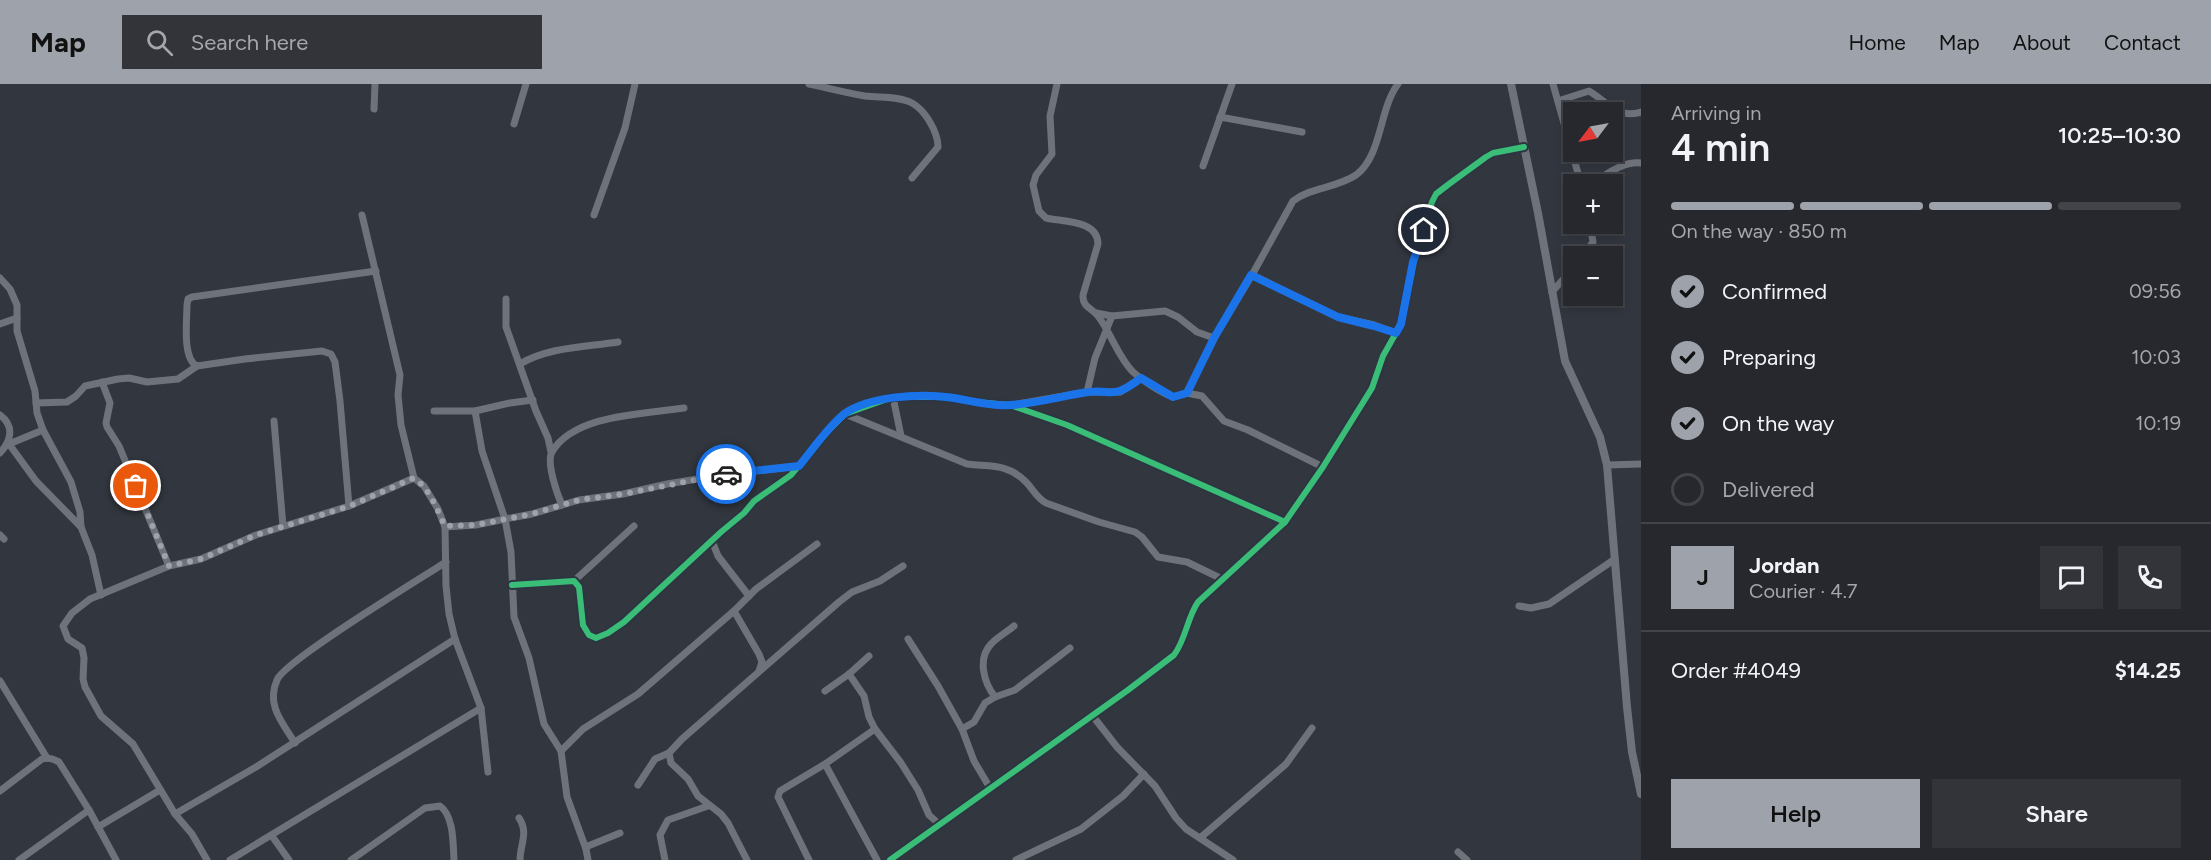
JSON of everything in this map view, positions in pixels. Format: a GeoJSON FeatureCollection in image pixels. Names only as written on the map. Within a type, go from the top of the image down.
{"type":"FeatureCollection","features":[{"type":"Feature","properties":{"kind":"street"},"geometry":{"type":"LineString","coordinates":[[374,109],[375,84]]}},
{"type":"Feature","properties":{"kind":"street"},"geometry":{"type":"LineString","coordinates":[[514,124],[526,84]]}},
{"type":"Feature","properties":{"kind":"street"},"geometry":{"type":"LineString","coordinates":[[594,215],[625,128],[634,84]]}},
{"type":"Feature","properties":{"kind":"street"},"geometry":{"type":"LineString","coordinates":[[809,84],[862,95],[901,99],[920,109],[935,132],[938,147],[912,178]]}},
{"type":"Feature","properties":{"kind":"street"},"geometry":{"type":"LineString","coordinates":[[1057,84],[1050,116],[1052,154],[1036,176],[1033,185],[1039,211],[1046,219],[1088,226],[1098,237],[1082,301],[1096,313],[1128,366],[1141,378],[1173,397],[1187,393],[1202,396],[1224,421],[1248,430],[1323,467]]}},
{"type":"Feature","properties":{"kind":"street"},"geometry":{"type":"LineString","coordinates":[[1203,165],[1232,84]]}},
{"type":"Feature","properties":{"kind":"street"},"geometry":{"type":"LineString","coordinates":[[1187,393],[1214,338],[1293,201],[1300,196],[1339,183],[1357,174],[1367,163],[1391,94],[1398,84]]}},
{"type":"Feature","properties":{"kind":"street"},"geometry":{"type":"LineString","coordinates":[[1511,84],[1566,361],[1600,437],[1607,465],[1641,794]]}},
{"type":"Feature","properties":{"kind":"street"},"geometry":{"type":"LineString","coordinates":[[1552,84],[1578,174]]}},
{"type":"Feature","properties":{"kind":"street"},"geometry":{"type":"LineString","coordinates":[[1558,101],[1582,88],[1624,115],[1641,112]]}},
{"type":"Feature","properties":{"kind":"street"},"geometry":{"type":"LineString","coordinates":[[1220,117],[1302,132]]}},
{"type":"Feature","properties":{"kind":"street"},"geometry":{"type":"LineString","coordinates":[[890,860],[1174,655],[1198,602],[1285,522],[1323,467],[1371,388],[1383,356],[1402,318],[1413,262],[1436,195],[1493,153],[1524,147]]}},
{"type":"Feature","properties":{"kind":"street"},"geometry":{"type":"LineString","coordinates":[[1606,174],[1617,167],[1634,162],[1641,163]]}},
{"type":"Feature","properties":{"kind":"street"},"geometry":{"type":"LineString","coordinates":[[362,216],[400,375],[398,395],[401,425],[414,478],[424,486],[445,526],[449,614],[455,639],[482,708],[488,772]]}},
{"type":"Feature","properties":{"kind":"street"},"geometry":{"type":"LineString","coordinates":[[197,366],[189,359],[187,350],[188,299],[376,271]]}},
{"type":"Feature","properties":{"kind":"street"},"geometry":{"type":"LineString","coordinates":[[1251,275],[1338,317],[1396,333]]}},
{"type":"Feature","properties":{"kind":"street"},"geometry":{"type":"LineString","coordinates":[[0,278],[10,289],[17,305],[17,331],[35,391],[43,430],[71,482],[80,512],[81,527],[92,555],[101,595]]}},
{"type":"Feature","properties":{"kind":"street"},"geometry":{"type":"LineString","coordinates":[[1552,292],[1563,280]]}},
{"type":"Feature","properties":{"kind":"street"},"geometry":{"type":"LineString","coordinates":[[506,299],[506,327],[548,438],[556,491],[562,505]]}},
{"type":"Feature","properties":{"kind":"street"},"geometry":{"type":"LineString","coordinates":[[1096,313],[1112,315],[1165,311],[1178,317],[1197,332],[1214,338]]}},
{"type":"Feature","properties":{"kind":"street"},"geometry":{"type":"LineString","coordinates":[[1088,392],[1095,358],[1112,315]]}},
{"type":"Feature","properties":{"kind":"street"},"geometry":{"type":"LineString","coordinates":[[0,324],[17,318]]}},
{"type":"Feature","properties":{"kind":"street"},"geometry":{"type":"LineString","coordinates":[[520,364],[532,357],[554,351],[618,342]]}},
{"type":"Feature","properties":{"kind":"street"},"geometry":{"type":"LineString","coordinates":[[36,403],[67,402],[85,387],[102,382],[129,378],[147,382],[178,379],[197,366],[322,351],[331,354],[335,362],[350,506]]}},
{"type":"Feature","properties":{"kind":"street"},"geometry":{"type":"LineString","coordinates":[[1010,405],[1088,392],[1111,394],[1120,392],[1141,378]]}},
{"type":"Feature","properties":{"kind":"street"},"geometry":{"type":"LineString","coordinates":[[102,382],[110,406],[107,428],[119,446],[169,566]]}},
{"type":"Feature","properties":{"kind":"street"},"geometry":{"type":"LineString","coordinates":[[574,581],[579,587],[583,625],[589,636],[596,638],[608,633],[624,622],[744,513],[754,501],[782,483],[845,414],[893,397],[948,397],[1010,405],[1067,425],[1285,522]]}},
{"type":"Feature","properties":{"kind":"street"},"geometry":{"type":"LineString","coordinates":[[893,397],[901,436]]}},
{"type":"Feature","properties":{"kind":"street"},"geometry":{"type":"LineString","coordinates":[[434,411],[475,411],[533,400]]}},
{"type":"Feature","properties":{"kind":"street"},"geometry":{"type":"LineString","coordinates":[[551,452],[579,428],[612,418],[684,408]]}},
{"type":"Feature","properties":{"kind":"street"},"geometry":{"type":"LineString","coordinates":[[475,411],[482,451],[505,519],[511,552],[514,617],[529,658],[544,724],[561,751],[567,797],[588,860]]}},
{"type":"Feature","properties":{"kind":"street"},"geometry":{"type":"LineString","coordinates":[[845,414],[967,464],[1002,467],[1025,481],[1039,499],[1046,503],[1135,532],[1158,556],[1187,562],[1222,579]]}},
{"type":"Feature","properties":{"kind":"street"},"geometry":{"type":"LineString","coordinates":[[0,415],[9,428],[11,435],[9,444],[36,481],[81,527]]}},
{"type":"Feature","properties":{"kind":"street"},"geometry":{"type":"LineString","coordinates":[[274,421],[283,526]]}},
{"type":"Feature","properties":{"kind":"street"},"geometry":{"type":"LineString","coordinates":[[0,453],[9,444],[43,430]]}},
{"type":"Feature","properties":{"kind":"street"},"geometry":{"type":"LineString","coordinates":[[1607,465],[1641,464]]}},
{"type":"Feature","properties":{"kind":"street"},"geometry":{"type":"LineString","coordinates":[[445,526],[476,525],[532,514],[562,505],[718,476],[799,466]]}},
{"type":"Feature","properties":{"kind":"street"},"geometry":{"type":"LineString","coordinates":[[207,860],[192,834],[175,814],[133,744],[101,716],[85,687],[82,648],[68,639],[63,626],[72,613],[90,599],[169,566],[201,559],[283,526],[350,506],[414,478]]}},
{"type":"Feature","properties":{"kind":"street"},"geometry":{"type":"LineString","coordinates":[[512,585],[574,581],[634,526]]}},
{"type":"Feature","properties":{"kind":"street"},"geometry":{"type":"LineString","coordinates":[[712,541],[718,556],[749,596]]}},
{"type":"Feature","properties":{"kind":"street"},"geometry":{"type":"LineString","coordinates":[[561,751],[583,729],[638,694],[749,596],[817,544]]}},
{"type":"Feature","properties":{"kind":"street"},"geometry":{"type":"LineString","coordinates":[[1519,606],[1531,608],[1549,604],[1615,559]]}},
{"type":"Feature","properties":{"kind":"street"},"geometry":{"type":"LineString","coordinates":[[295,742],[274,710],[275,687],[280,674],[323,642],[446,562]]}},
{"type":"Feature","properties":{"kind":"street"},"geometry":{"type":"LineString","coordinates":[[638,785],[655,759],[669,753],[682,739],[839,602],[852,592],[880,581],[903,566]]}},
{"type":"Feature","properties":{"kind":"street"},"geometry":{"type":"LineString","coordinates":[[734,611],[759,654],[762,662],[758,674]]}},
{"type":"Feature","properties":{"kind":"street"},"geometry":{"type":"LineString","coordinates":[[995,697],[984,678],[983,662],[990,645],[1014,626]]}},
{"type":"Feature","properties":{"kind":"street"},"geometry":{"type":"LineString","coordinates":[[175,814],[295,742],[455,639]]}},
{"type":"Feature","properties":{"kind":"street"},"geometry":{"type":"LineString","coordinates":[[908,639],[962,729],[974,761],[990,788]]}},
{"type":"Feature","properties":{"kind":"street"},"geometry":{"type":"LineString","coordinates":[[962,729],[974,722],[985,703],[1015,690],[1070,648]]}},
{"type":"Feature","properties":{"kind":"street"},"geometry":{"type":"LineString","coordinates":[[825,691],[869,656]]}},
{"type":"Feature","properties":{"kind":"street"},"geometry":{"type":"LineString","coordinates":[[849,674],[864,696],[869,717],[875,729],[907,772],[929,815],[939,824]]}},
{"type":"Feature","properties":{"kind":"street"},"geometry":{"type":"LineString","coordinates":[[0,681],[47,758],[59,762],[116,860]]}},
{"type":"Feature","properties":{"kind":"street"},"geometry":{"type":"LineString","coordinates":[[230,860],[482,708]]}},
{"type":"Feature","properties":{"kind":"street"},"geometry":{"type":"LineString","coordinates":[[1092,715],[1117,747],[1144,774],[1186,829],[1233,860]]}},
{"type":"Feature","properties":{"kind":"street"},"geometry":{"type":"LineString","coordinates":[[1200,838],[1286,764],[1312,728]]}},
{"type":"Feature","properties":{"kind":"street"},"geometry":{"type":"LineString","coordinates":[[809,860],[778,797],[780,791],[825,764],[875,729]]}},
{"type":"Feature","properties":{"kind":"street"},"geometry":{"type":"LineString","coordinates":[[669,753],[671,763],[680,770],[708,806],[721,814],[728,823],[747,860]]}},
{"type":"Feature","properties":{"kind":"street"},"geometry":{"type":"LineString","coordinates":[[0,790],[47,758]]}},
{"type":"Feature","properties":{"kind":"street"},"geometry":{"type":"LineString","coordinates":[[825,764],[877,860]]}},
{"type":"Feature","properties":{"kind":"street"},"geometry":{"type":"LineString","coordinates":[[1016,860],[1081,829],[1123,795],[1144,774]]}},
{"type":"Feature","properties":{"kind":"street"},"geometry":{"type":"LineString","coordinates":[[98,827],[160,790]]}},
{"type":"Feature","properties":{"kind":"street"},"geometry":{"type":"LineString","coordinates":[[351,860],[425,808],[440,806],[445,809],[449,818],[454,860]]}},
{"type":"Feature","properties":{"kind":"street"},"geometry":{"type":"LineString","coordinates":[[665,860],[660,835],[668,820],[708,806]]}},
{"type":"Feature","properties":{"kind":"street"},"geometry":{"type":"LineString","coordinates":[[19,860],[89,810]]}},
{"type":"Feature","properties":{"kind":"street"},"geometry":{"type":"LineString","coordinates":[[519,818],[524,825],[525,833],[520,860]]}},
{"type":"Feature","properties":{"kind":"street"},"geometry":{"type":"LineString","coordinates":[[586,849],[620,833]]}},
{"type":"Feature","properties":{"kind":"street"},"geometry":{"type":"LineString","coordinates":[[272,836],[289,860]]}},
{"type":"Feature","properties":{"kind":"street"},"geometry":{"type":"LineString","coordinates":[[1458,852],[1467,860]]}},
{"type":"Feature","properties":{"kind":"cycle path"},"geometry":{"type":"LineString","coordinates":[[890,860],[1174,655],[1198,602],[1285,522],[1323,467],[1372,388],[1383,356],[1401,324],[1413,263],[1436,194],[1493,153],[1524,147]]}},
{"type":"Feature","properties":{"kind":"cycle path"},"geometry":{"type":"LineString","coordinates":[[512,585],[574,581],[579,587],[583,625],[589,635],[596,638],[608,633],[624,622],[744,513],[754,501],[791,475],[845,414],[893,397],[948,397],[1010,405],[1067,425],[1285,522]]}},
{"type":"Feature","properties":{"kind":"way so far"},"geometry":{"type":"LineString","coordinates":[[136,486],[169,566],[201,559],[256,535],[350,506],[414,478],[424,486],[445,526],[476,525],[532,514],[579,500],[726,474]]}},
{"type":"Feature","properties":{"kind":"route"},"geometry":{"type":"LineString","coordinates":[[726,474],[799,466],[845,414],[893,397],[948,397],[1010,405],[1088,392],[1111,394],[1128,388],[1141,378],[1173,397],[1187,393],[1214,338],[1251,275],[1338,317],[1396,333],[1401,324],[1413,262],[1424,230]]}}]}
